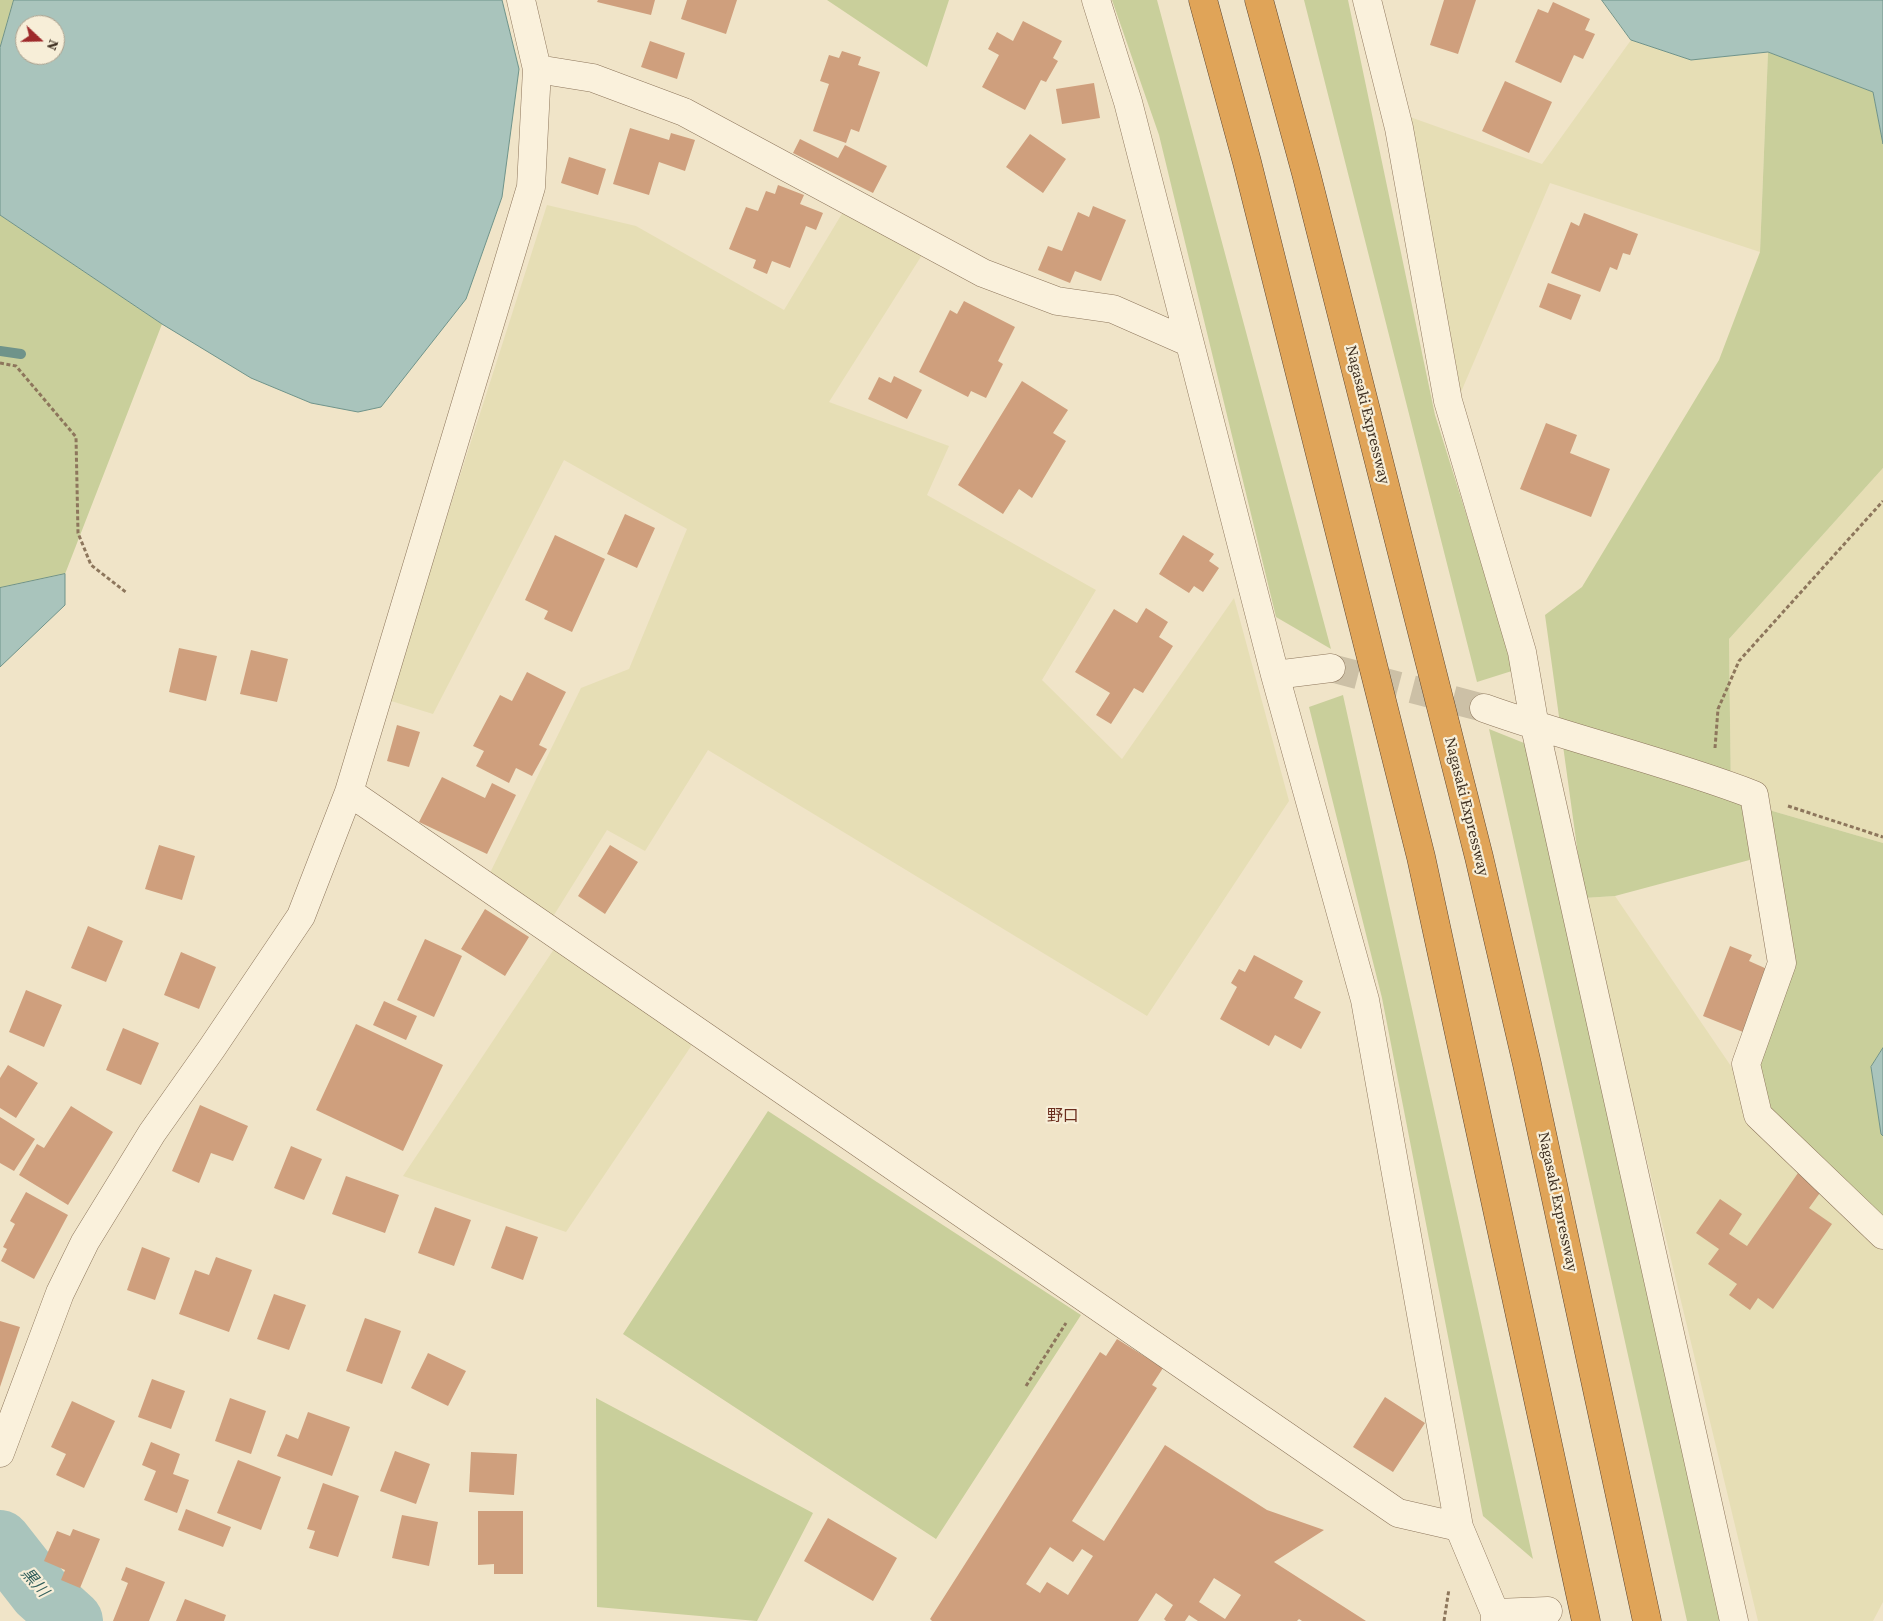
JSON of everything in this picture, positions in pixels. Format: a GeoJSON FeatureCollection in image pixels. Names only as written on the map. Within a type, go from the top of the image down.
{"type":"FeatureCollection","features":[{"type":"Feature","properties":{"kind":"highway"},"geometry":{"type":"LineString","coordinates":[[1202,0],[1249,172],[1422,857],[1586,1621]]}},
{"type":"Feature","properties":{"kind":"highway","name":"Nagasaki Expressway"},"geometry":{"type":"LineString","coordinates":[[1259,0],[1308,182],[1479,858],[1527,1064],[1647,1621]]}},
{"type":"Feature","properties":{"kind":"street"},"geometry":{"type":"LineString","coordinates":[[0,1453],[60,1293],[85,1242],[152,1133],[301,916],[349,792],[531,187],[537,69],[521,0]]}},
{"type":"Feature","properties":{"kind":"street"},"geometry":{"type":"LineString","coordinates":[[1096,0],[1128,102],[1188,342],[1275,675],[1365,1000],[1459,1527],[1495,1617],[1548,1611]]}},
{"type":"Feature","properties":{"kind":"street"},"geometry":{"type":"LineString","coordinates":[[1367,0],[1400,128],[1448,401],[1522,652],[1535,727],[1734,1621]]}},
{"type":"Feature","properties":{"kind":"street"},"geometry":{"type":"LineString","coordinates":[[537,69],[593,78],[684,112],[983,273],[1057,301],[1114,309],[1188,342]]}},
{"type":"Feature","properties":{"kind":"street"},"geometry":{"type":"LineString","coordinates":[[1275,675],[1331,668]]}},
{"type":"Feature","properties":{"kind":"street"},"geometry":{"type":"LineString","coordinates":[[1484,708],[1535,727],[1712,779],[1754,795],[1782,963],[1746,1064],[1758,1116],[1883,1235]]}},
{"type":"Feature","properties":{"kind":"street"},"geometry":{"type":"LineString","coordinates":[[349,792],[1398,1513],[1459,1527]]}},
{"type":"Feature","properties":{"kind":"path"},"geometry":{"type":"LineString","coordinates":[[0,362],[16,366],[76,437],[78,533],[91,565],[127,593]]}},
{"type":"Feature","properties":{"kind":"path"},"geometry":{"type":"LineString","coordinates":[[1712,779],[1718,709],[1740,661],[1883,501]]}},
{"type":"Feature","properties":{"kind":"path"},"geometry":{"type":"LineString","coordinates":[[1754,795],[1883,837]]}},
{"type":"Feature","properties":{"kind":"path"},"geometry":{"type":"LineString","coordinates":[[1026,1386],[1083,1296]]}},
{"type":"Feature","properties":{"kind":"shaded area"},"geometry":{"type":"Polygon","coordinates":[[[1631,40],[1691,60],[1768,52],[1760,252],[1550,183],[1461,392],[1410,117],[1542,164],[1631,40]]]}},
{"type":"Feature","properties":{"kind":"shaded area"},"geometry":{"type":"Polygon","coordinates":[[[547,205],[636,226],[784,310],[843,212],[922,255],[829,402],[949,446],[927,495],[1096,590],[1042,680],[1122,759],[1234,598],[1289,801],[1147,1016],[708,750],[645,851],[607,830],[549,923],[487,879],[581,688],[629,669],[687,529],[564,460],[433,714],[388,700],[547,205]]]}},
{"type":"Feature","properties":{"kind":"shaded area"},"geometry":{"type":"Polygon","coordinates":[[[1883,468],[1883,843],[1731,799],[1729,639],[1883,468]]]}},
{"type":"Feature","properties":{"kind":"shaded area"},"geometry":{"type":"Polygon","coordinates":[[[1615,896],[1750,1094],[1883,1224],[1883,1602],[1873,1621],[1758,1621],[1584,898],[1615,896]]]}},
{"type":"Feature","properties":{"kind":"shaded area"},"geometry":{"type":"Polygon","coordinates":[[[564,934],[704,1027],[566,1232],[403,1176],[564,934]]]}},
{"type":"Feature","properties":{"kind":"green space"},"geometry":{"type":"Polygon","coordinates":[[[0,0],[14,0],[0,48],[0,0]]]}},
{"type":"Feature","properties":{"kind":"green space"},"geometry":{"type":"Polygon","coordinates":[[[827,0],[949,0],[927,67],[827,0]]]}},
{"type":"Feature","properties":{"kind":"green space"},"geometry":{"type":"Polygon","coordinates":[[[1112,0],[1157,0],[1331,649],[1276,617],[1159,135],[1112,0]]]}},
{"type":"Feature","properties":{"kind":"green space"},"geometry":{"type":"Polygon","coordinates":[[[1304,0],[1348,0],[1435,415],[1515,670],[1477,682],[1304,0]]]}},
{"type":"Feature","properties":{"kind":"green space"},"geometry":{"type":"Polygon","coordinates":[[[1768,52],[1873,92],[1883,144],[1883,468],[1729,639],[1731,799],[1883,843],[1883,1048],[1871,1067],[1881,1134],[1883,1136],[1883,1224],[1750,1094],[1795,956],[1757,858],[1615,896],[1584,898],[1545,615],[1582,587],[1719,360],[1760,252],[1768,52]]]}},
{"type":"Feature","properties":{"kind":"green space"},"geometry":{"type":"Polygon","coordinates":[[[0,215],[162,324],[65,574],[0,588],[0,215]]]}},
{"type":"Feature","properties":{"kind":"green space"},"geometry":{"type":"Polygon","coordinates":[[[1343,695],[1533,1559],[1483,1516],[1382,998],[1309,707],[1343,695]]]}},
{"type":"Feature","properties":{"kind":"green space"},"geometry":{"type":"Polygon","coordinates":[[[1489,729],[1529,745],[1721,1621],[1687,1621],[1489,729]]]}},
{"type":"Feature","properties":{"kind":"green space"},"geometry":{"type":"Polygon","coordinates":[[[768,1111],[1081,1315],[936,1539],[623,1334],[768,1111]]]}},
{"type":"Feature","properties":{"kind":"green space"},"geometry":{"type":"Polygon","coordinates":[[[596,1398],[813,1513],[757,1621],[597,1607],[596,1398]]]}},
{"type":"Feature","properties":{"kind":"water"},"geometry":{"type":"Polygon","coordinates":[[[14,0],[502,0],[519,69],[502,197],[466,299],[381,407],[358,412],[311,403],[251,378],[162,324],[0,215],[0,48],[14,0]]]}},
{"type":"Feature","properties":{"kind":"water"},"geometry":{"type":"Polygon","coordinates":[[[1602,0],[1883,0],[1883,144],[1873,92],[1768,52],[1691,60],[1631,40],[1602,0]]]}},
{"type":"Feature","properties":{"kind":"water"},"geometry":{"type":"Polygon","coordinates":[[[65,574],[65,605],[0,667],[0,588],[65,574]]]}},
{"type":"Feature","properties":{"kind":"water"},"geometry":{"type":"Polygon","coordinates":[[[1883,1048],[1883,1136],[1881,1134],[1871,1067],[1883,1048]]]}},
{"type":"Feature","properties":{"kind":"building"},"geometry":{"type":"Polygon","coordinates":[[[598,0],[655,0],[651,15],[597,2],[598,0]]]}},
{"type":"Feature","properties":{"kind":"building"},"geometry":{"type":"Polygon","coordinates":[[[687,0],[737,0],[726,34],[681,19],[687,0]]]}},
{"type":"Feature","properties":{"kind":"building"},"geometry":{"type":"Polygon","coordinates":[[[1444,0],[1476,0],[1458,54],[1430,45],[1444,0]]]}},
{"type":"Feature","properties":{"kind":"building"},"geometry":{"type":"Polygon","coordinates":[[[1553,2],[1590,19],[1585,30],[1595,34],[1583,59],[1574,55],[1561,83],[1515,62],[1538,9],[1548,13],[1553,2]]]}},
{"type":"Feature","properties":{"kind":"building"},"geometry":{"type":"Polygon","coordinates":[[[1023,21],[1062,41],[1053,58],[1058,61],[1046,82],[1041,80],[1025,110],[982,87],[999,55],[988,49],[997,32],[1013,41],[1023,21]]]}},
{"type":"Feature","properties":{"kind":"building"},"geometry":{"type":"Polygon","coordinates":[[[650,41],[685,53],[677,79],[641,67],[650,41]]]}},
{"type":"Feature","properties":{"kind":"building"},"geometry":{"type":"Polygon","coordinates":[[[842,51],[861,57],[858,65],[880,72],[859,132],[851,129],[846,143],[813,131],[829,84],[820,81],[829,55],[839,58],[842,51]]]}},
{"type":"Feature","properties":{"kind":"building"},"geometry":{"type":"Polygon","coordinates":[[[1505,81],[1552,102],[1529,153],[1482,131],[1505,81]]]}},
{"type":"Feature","properties":{"kind":"building"},"geometry":{"type":"Polygon","coordinates":[[[1094,83],[1100,118],[1062,124],[1056,89],[1094,83]]]}},
{"type":"Feature","properties":{"kind":"building"},"geometry":{"type":"Polygon","coordinates":[[[630,128],[669,140],[671,133],[695,140],[685,171],[659,162],[649,195],[613,184],[630,128]]]}},
{"type":"Feature","properties":{"kind":"building"},"geometry":{"type":"Polygon","coordinates":[[[1030,134],[1066,159],[1043,193],[1006,167],[1030,134]]]}},
{"type":"Feature","properties":{"kind":"building"},"geometry":{"type":"Polygon","coordinates":[[[800,139],[838,158],[845,145],[887,166],[873,193],[793,153],[800,139]]]}},
{"type":"Feature","properties":{"kind":"building"},"geometry":{"type":"Polygon","coordinates":[[[569,157],[606,169],[598,195],[561,183],[569,157]]]}},
{"type":"Feature","properties":{"kind":"building"},"geometry":{"type":"Polygon","coordinates":[[[778,185],[804,195],[800,204],[823,213],[816,230],[806,226],[790,268],[772,261],[767,274],[753,268],[756,260],[729,249],[746,207],[758,211],[766,191],[775,194],[778,185]]]}},
{"type":"Feature","properties":{"kind":"building"},"geometry":{"type":"Polygon","coordinates":[[[1093,206],[1126,220],[1101,281],[1075,271],[1070,283],[1038,270],[1048,246],[1062,251],[1078,212],[1089,217],[1093,206]]]}},
{"type":"Feature","properties":{"kind":"building"},"geometry":{"type":"Polygon","coordinates":[[[1584,213],[1638,234],[1630,255],[1623,253],[1617,270],[1610,267],[1600,292],[1551,273],[1571,222],[1579,226],[1584,213]]]}},
{"type":"Feature","properties":{"kind":"building"},"geometry":{"type":"Polygon","coordinates":[[[1548,283],[1581,295],[1571,320],[1539,307],[1548,283]]]}},
{"type":"Feature","properties":{"kind":"building"},"geometry":{"type":"Polygon","coordinates":[[[964,301],[1015,327],[998,361],[1003,364],[986,398],[971,391],[968,397],[919,372],[950,310],[957,314],[964,301]]]}},
{"type":"Feature","properties":{"kind":"building"},"geometry":{"type":"Polygon","coordinates":[[[894,376],[922,390],[907,419],[868,399],[879,377],[891,383],[894,376]]]}},
{"type":"Feature","properties":{"kind":"building"},"geometry":{"type":"Polygon","coordinates":[[[1022,381],[1068,410],[1053,433],[1066,441],[1032,498],[1019,489],[1003,514],[958,485],[1022,381]]]}},
{"type":"Feature","properties":{"kind":"building"},"geometry":{"type":"Polygon","coordinates":[[[1546,423],[1577,435],[1570,453],[1610,469],[1591,517],[1520,489],[1546,423]]]}},
{"type":"Feature","properties":{"kind":"building"},"geometry":{"type":"Polygon","coordinates":[[[625,514],[655,528],[637,568],[607,554],[625,514]]]}},
{"type":"Feature","properties":{"kind":"building"},"geometry":{"type":"Polygon","coordinates":[[[555,535],[605,559],[572,632],[544,619],[548,611],[525,600],[555,535]]]}},
{"type":"Feature","properties":{"kind":"building"},"geometry":{"type":"Polygon","coordinates":[[[1183,535],[1214,554],[1209,561],[1219,568],[1203,592],[1194,586],[1189,593],[1159,574],[1183,535]]]}},
{"type":"Feature","properties":{"kind":"building"},"geometry":{"type":"Polygon","coordinates":[[[1146,608],[1168,622],[1159,637],[1173,646],[1143,693],[1134,688],[1111,724],[1096,715],[1110,693],[1075,672],[1114,609],[1137,623],[1146,608]]]}},
{"type":"Feature","properties":{"kind":"building"},"geometry":{"type":"Polygon","coordinates":[[[179,648],[217,656],[206,701],[169,692],[179,648]]]}},
{"type":"Feature","properties":{"kind":"building"},"geometry":{"type":"Polygon","coordinates":[[[251,650],[288,659],[277,702],[240,694],[251,650]]]}},
{"type":"Feature","properties":{"kind":"building"},"geometry":{"type":"Polygon","coordinates":[[[527,672],[566,692],[539,745],[547,749],[532,776],[516,768],[509,783],[476,766],[484,751],[473,746],[500,695],[512,701],[527,672]]]}},
{"type":"Feature","properties":{"kind":"building"},"geometry":{"type":"Polygon","coordinates":[[[397,725],[420,732],[409,767],[387,761],[397,725]]]}},
{"type":"Feature","properties":{"kind":"building"},"geometry":{"type":"Polygon","coordinates":[[[442,777],[485,798],[492,783],[516,795],[487,854],[419,822],[442,777]]]}},
{"type":"Feature","properties":{"kind":"building"},"geometry":{"type":"Polygon","coordinates":[[[159,845],[195,856],[182,900],[145,889],[159,845]]]}},
{"type":"Feature","properties":{"kind":"building"},"geometry":{"type":"Polygon","coordinates":[[[610,845],[638,862],[605,914],[578,896],[610,845]]]}},
{"type":"Feature","properties":{"kind":"building"},"geometry":{"type":"Polygon","coordinates":[[[485,909],[529,937],[505,976],[461,949],[485,909]]]}},
{"type":"Feature","properties":{"kind":"building"},"geometry":{"type":"Polygon","coordinates":[[[88,926],[123,941],[106,982],[71,968],[88,926]]]}},
{"type":"Feature","properties":{"kind":"building"},"geometry":{"type":"Polygon","coordinates":[[[425,939],[462,956],[434,1017],[397,1000],[425,939]]]}},
{"type":"Feature","properties":{"kind":"building"},"geometry":{"type":"Polygon","coordinates":[[[1730,946],[1752,955],[1749,961],[1767,969],[1743,1032],[1703,1016],[1730,946]]]}},
{"type":"Feature","properties":{"kind":"building"},"geometry":{"type":"Polygon","coordinates":[[[181,952],[216,967],[199,1009],[164,995],[181,952]]]}},
{"type":"Feature","properties":{"kind":"building"},"geometry":{"type":"Polygon","coordinates":[[[1254,955],[1303,981],[1294,998],[1321,1012],[1301,1049],[1275,1035],[1269,1046],[1220,1019],[1237,987],[1231,983],[1239,969],[1245,972],[1254,955]]]}},
{"type":"Feature","properties":{"kind":"building"},"geometry":{"type":"Polygon","coordinates":[[[26,990],[62,1005],[44,1047],[9,1032],[26,990]]]}},
{"type":"Feature","properties":{"kind":"building"},"geometry":{"type":"Polygon","coordinates":[[[384,1001],[417,1016],[406,1040],[373,1025],[384,1001]]]}},
{"type":"Feature","properties":{"kind":"building"},"geometry":{"type":"Polygon","coordinates":[[[356,1024],[443,1065],[403,1151],[316,1110],[356,1024]]]}},
{"type":"Feature","properties":{"kind":"building"},"geometry":{"type":"Polygon","coordinates":[[[123,1028],[159,1043],[141,1085],[106,1070],[123,1028]]]}},
{"type":"Feature","properties":{"kind":"building"},"geometry":{"type":"Polygon","coordinates":[[[8,1065],[38,1083],[16,1118],[0,1108],[0,1078],[8,1065]]]}},
{"type":"Feature","properties":{"kind":"building"},"geometry":{"type":"Polygon","coordinates":[[[200,1105],[248,1126],[233,1161],[211,1153],[199,1183],[172,1171],[200,1105]]]}},
{"type":"Feature","properties":{"kind":"building"},"geometry":{"type":"Polygon","coordinates":[[[71,1106],[113,1132],[68,1205],[19,1175],[37,1144],[44,1148],[71,1106]]]}},
{"type":"Feature","properties":{"kind":"building"},"geometry":{"type":"Polygon","coordinates":[[[0,1117],[35,1139],[14,1171],[0,1163],[0,1117]]]}},
{"type":"Feature","properties":{"kind":"building"},"geometry":{"type":"Polygon","coordinates":[[[291,1146],[322,1159],[304,1200],[274,1188],[291,1146]]]}},
{"type":"Feature","properties":{"kind":"building"},"geometry":{"type":"Polygon","coordinates":[[[1798,1173],[1822,1190],[1809,1208],[1832,1224],[1773,1309],[1758,1298],[1750,1310],[1729,1295],[1737,1284],[1708,1264],[1719,1249],[1696,1233],[1720,1199],[1742,1214],[1729,1234],[1747,1246],[1798,1173]]]}},
{"type":"Feature","properties":{"kind":"building"},"geometry":{"type":"Polygon","coordinates":[[[346,1176],[399,1195],[385,1233],[332,1214],[346,1176]]]}},
{"type":"Feature","properties":{"kind":"building"},"geometry":{"type":"Polygon","coordinates":[[[26,1192],[68,1215],[34,1279],[1,1261],[7,1249],[3,1247],[15,1224],[10,1221],[26,1192]]]}},
{"type":"Feature","properties":{"kind":"building"},"geometry":{"type":"Polygon","coordinates":[[[435,1207],[471,1220],[454,1266],[418,1253],[435,1207]]]}},
{"type":"Feature","properties":{"kind":"building"},"geometry":{"type":"Polygon","coordinates":[[[506,1226],[538,1237],[523,1280],[491,1268],[506,1226]]]}},
{"type":"Feature","properties":{"kind":"building"},"geometry":{"type":"Polygon","coordinates":[[[142,1247],[170,1258],[155,1300],[127,1290],[142,1247]]]}},
{"type":"Feature","properties":{"kind":"building"},"geometry":{"type":"Polygon","coordinates":[[[216,1257],[252,1270],[229,1332],[179,1314],[195,1270],[209,1275],[216,1257]]]}},
{"type":"Feature","properties":{"kind":"building"},"geometry":{"type":"Polygon","coordinates":[[[274,1294],[306,1305],[289,1350],[257,1339],[274,1294]]]}},
{"type":"Feature","properties":{"kind":"building"},"geometry":{"type":"Polygon","coordinates":[[[365,1318],[401,1331],[382,1384],[346,1371],[365,1318]]]}},
{"type":"Feature","properties":{"kind":"building"},"geometry":{"type":"Polygon","coordinates":[[[0,1321],[20,1327],[0,1387],[0,1321]]]}},
{"type":"Feature","properties":{"kind":"building"},"geometry":{"type":"Polygon","coordinates":[[[1117,1339],[1163,1368],[1152,1385],[1157,1388],[1072,1521],[1104,1541],[1165,1445],[1267,1510],[1324,1530],[1274,1562],[1366,1621],[1302,1621],[1299,1619],[1297,1621],[1198,1621],[1189,1615],[1185,1621],[1166,1621],[1164,1619],[1173,1605],[1156,1593],[1138,1621],[932,1621],[930,1619],[1100,1352],[1106,1356],[1117,1339]],[[1050,1547],[1026,1584],[1040,1593],[1047,1582],[1068,1595],[1093,1556],[1082,1549],[1073,1562],[1050,1547]],[[1214,1578],[1199,1602],[1225,1619],[1241,1595],[1214,1578]]]}},
{"type":"Feature","properties":{"kind":"building"},"geometry":{"type":"Polygon","coordinates":[[[428,1353],[466,1371],[448,1406],[411,1388],[428,1353]]]}},
{"type":"Feature","properties":{"kind":"building"},"geometry":{"type":"Polygon","coordinates":[[[152,1379],[185,1391],[171,1429],[138,1417],[152,1379]]]}},
{"type":"Feature","properties":{"kind":"building"},"geometry":{"type":"Polygon","coordinates":[[[1385,1397],[1425,1423],[1393,1472],[1353,1447],[1385,1397]]]}},
{"type":"Feature","properties":{"kind":"building"},"geometry":{"type":"Polygon","coordinates":[[[230,1398],[266,1411],[251,1454],[215,1441],[230,1398]]]}},
{"type":"Feature","properties":{"kind":"building"},"geometry":{"type":"Polygon","coordinates":[[[72,1401],[115,1421],[84,1488],[56,1475],[66,1454],[51,1447],[72,1401]]]}},
{"type":"Feature","properties":{"kind":"building"},"geometry":{"type":"Polygon","coordinates":[[[308,1412],[350,1427],[332,1476],[277,1456],[286,1434],[298,1439],[308,1412]]]}},
{"type":"Feature","properties":{"kind":"building"},"geometry":{"type":"Polygon","coordinates":[[[151,1442],[180,1454],[173,1474],[189,1480],[177,1513],[144,1500],[156,1471],[142,1465],[151,1442]]]}},
{"type":"Feature","properties":{"kind":"building"},"geometry":{"type":"Polygon","coordinates":[[[395,1451],[430,1464],[416,1504],[380,1491],[395,1451]]]}},
{"type":"Feature","properties":{"kind":"building"},"geometry":{"type":"Polygon","coordinates":[[[471,1452],[517,1454],[514,1495],[469,1492],[471,1452]]]}},
{"type":"Feature","properties":{"kind":"building"},"geometry":{"type":"Polygon","coordinates":[[[238,1460],[281,1477],[261,1530],[217,1513],[238,1460]]]}},
{"type":"Feature","properties":{"kind":"building"},"geometry":{"type":"Polygon","coordinates":[[[323,1483],[359,1496],[338,1557],[309,1548],[315,1531],[307,1529],[323,1483]]]}},
{"type":"Feature","properties":{"kind":"building"},"geometry":{"type":"Polygon","coordinates":[[[186,1509],[231,1527],[223,1547],[178,1530],[186,1509]]]}},
{"type":"Feature","properties":{"kind":"building"},"geometry":{"type":"Polygon","coordinates":[[[478,1511],[523,1511],[523,1574],[494,1574],[494,1564],[478,1565],[478,1511]]]}},
{"type":"Feature","properties":{"kind":"building"},"geometry":{"type":"Polygon","coordinates":[[[402,1515],[438,1522],[429,1566],[392,1558],[402,1515]]]}},
{"type":"Feature","properties":{"kind":"building"},"geometry":{"type":"Polygon","coordinates":[[[828,1518],[897,1558],[873,1601],[804,1561],[828,1518]]]}},
{"type":"Feature","properties":{"kind":"building"},"geometry":{"type":"Polygon","coordinates":[[[73,1529],[100,1539],[80,1588],[61,1580],[65,1570],[44,1561],[57,1531],[70,1536],[73,1529]]]}},
{"type":"Feature","properties":{"kind":"building"},"geometry":{"type":"Polygon","coordinates":[[[126,1567],[165,1582],[149,1621],[113,1621],[128,1583],[121,1580],[126,1567]]]}},
{"type":"Feature","properties":{"kind":"building"},"geometry":{"type":"Polygon","coordinates":[[[185,1599],[226,1615],[224,1621],[176,1621],[185,1599]]]}},
{"type":"Feature","properties":{"kind":"waterway"},"geometry":{"type":"LineString","coordinates":[[0,351],[21,354]]}},
{"type":"Feature","properties":{"kind":"waterway","name":"黒川"},"geometry":{"type":"LineString","coordinates":[[0,1541],[40,1592],[72,1621]]}},
{"type":"Feature","properties":{"kind":"tunnel"},"geometry":{"type":"LineString","coordinates":[[1331,668],[1484,708]]}},
{"type":"Feature","properties":{"kind":"district","name":"野口"},"geometry":{"type":"Point","coordinates":[1063,1117]}}]}
